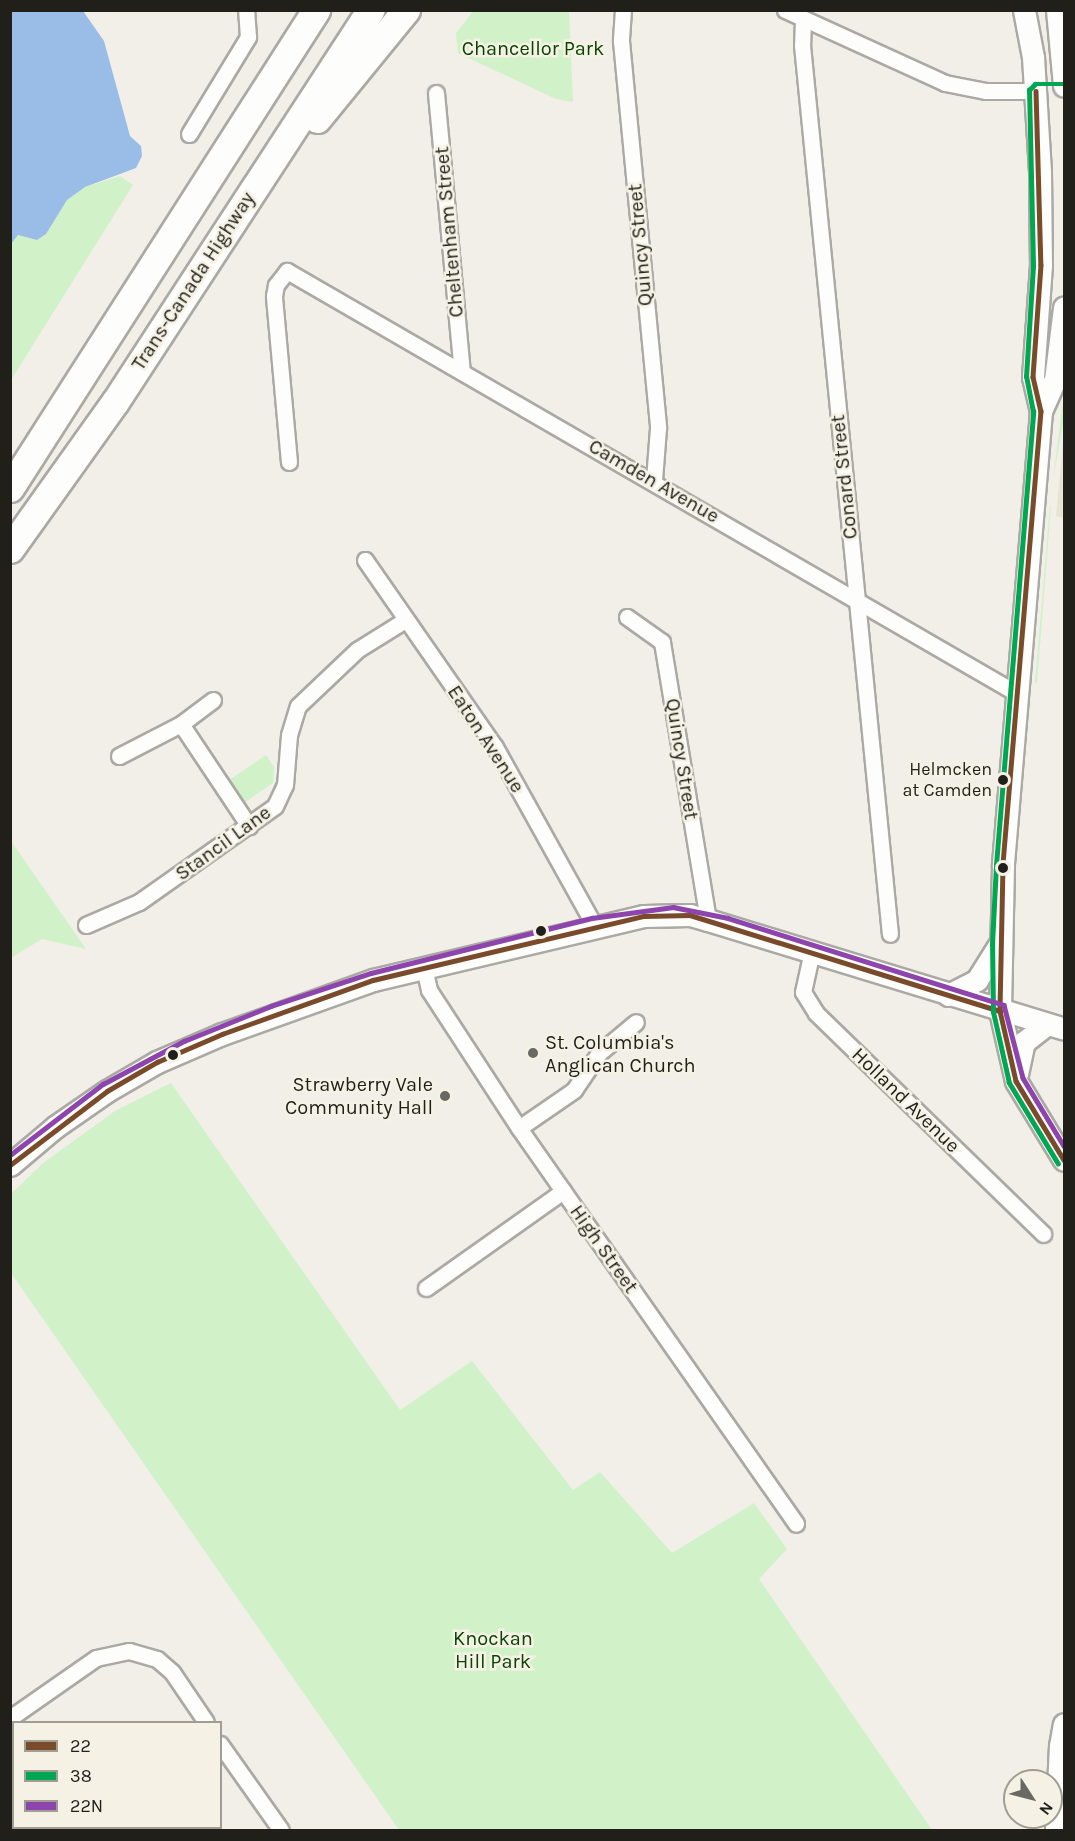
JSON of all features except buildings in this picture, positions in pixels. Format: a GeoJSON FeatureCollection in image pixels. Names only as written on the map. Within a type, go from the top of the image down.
{"type":"FeatureCollection","features":[{"type":"Feature","properties":{"kind":"highway"},"geometry":{"type":"LineString","coordinates":[[14,483],[39,421],[293,10]]}},
{"type":"Feature","properties":{"kind":"highway"},"geometry":{"type":"LineString","coordinates":[[14,483],[241,122],[316,10]]}},
{"type":"Feature","properties":{"kind":"highway","name":"Trans-Canada Highway"},"geometry":{"type":"LineString","coordinates":[[10,549],[115,402],[371,10]]}},
{"type":"Feature","properties":{"kind":"highway"},"geometry":{"type":"LineString","coordinates":[[115,402],[175,333],[273,179],[337,92],[406,10]]}},
{"type":"Feature","properties":{"kind":"main road"},"geometry":{"type":"LineString","coordinates":[[1024,10],[1035,91],[1041,265],[1033,377],[1041,411],[1003,866],[1000,1011],[1016,1081],[1065,1160]]}},
{"type":"Feature","properties":{"kind":"main road"},"geometry":{"type":"LineString","coordinates":[[1057,10],[1065,86]]}},
{"type":"Feature","properties":{"kind":"main road"},"geometry":{"type":"LineString","coordinates":[[1035,91],[1065,91]]}},
{"type":"Feature","properties":{"kind":"main road"},"geometry":{"type":"LineString","coordinates":[[1041,411],[1055,380],[1065,308]]}},
{"type":"Feature","properties":{"kind":"main road"},"geometry":{"type":"LineString","coordinates":[[10,1165],[89,1102],[187,1048],[344,989],[594,925],[673,914],[708,920],[1000,1011],[1056,1026]]}},
{"type":"Feature","properties":{"kind":"main road"},"geometry":{"type":"LineString","coordinates":[[948,995],[977,980],[1000,944]]}},
{"type":"Feature","properties":{"kind":"main road"},"geometry":{"type":"LineString","coordinates":[[1016,1081],[1024,1042],[1056,1026]]}},
{"type":"Feature","properties":{"kind":"main road"},"geometry":{"type":"LineString","coordinates":[[1056,1830],[1059,1746],[1065,1724]]}},
{"type":"Feature","properties":{"kind":"street"},"geometry":{"type":"LineString","coordinates":[[189,134],[248,37],[246,10]]}},
{"type":"Feature","properties":{"kind":"street","name":"Quincy Street"},"geometry":{"type":"LineString","coordinates":[[623,10],[621,41],[658,428],[654,480]]}},
{"type":"Feature","properties":{"kind":"street"},"geometry":{"type":"LineString","coordinates":[[785,10],[945,83],[986,91],[1035,91]]}},
{"type":"Feature","properties":{"kind":"street","name":"Conard Street"},"geometry":{"type":"LineString","coordinates":[[804,19],[802,45],[890,934]]}},
{"type":"Feature","properties":{"kind":"street","name":"Cheltenham Street"},"geometry":{"type":"LineString","coordinates":[[436,93],[462,372]]}},
{"type":"Feature","properties":{"kind":"street","name":"Camden Avenue"},"geometry":{"type":"LineString","coordinates":[[289,462],[274,296],[276,285],[287,271],[654,480],[856,601],[1018,694]]}},
{"type":"Feature","properties":{"kind":"street","name":"Eaton Avenue"},"geometry":{"type":"LineString","coordinates":[[365,561],[495,747],[594,925]]}},
{"type":"Feature","properties":{"kind":"street","name":"Quincy Street"},"geometry":{"type":"LineString","coordinates":[[627,617],[662,642],[708,920]]}},
{"type":"Feature","properties":{"kind":"street","name":"Stancil Lane"},"geometry":{"type":"LineString","coordinates":[[86,925],[139,902],[276,806],[282,796],[289,735],[298,706],[357,650],[405,620]]}},
{"type":"Feature","properties":{"kind":"street"},"geometry":{"type":"LineString","coordinates":[[119,756],[181,724],[213,700]]}},
{"type":"Feature","properties":{"kind":"street"},"geometry":{"type":"LineString","coordinates":[[181,724],[249,826]]}},
{"type":"Feature","properties":{"kind":"street","name":"Holland Avenue"},"geometry":{"type":"LineString","coordinates":[[812,951],[803,992],[816,1013],[1043,1234]]}},
{"type":"Feature","properties":{"kind":"street","name":"High Street"},"geometry":{"type":"LineString","coordinates":[[424,968],[429,990],[519,1128],[796,1524]]}},
{"type":"Feature","properties":{"kind":"street"},"geometry":{"type":"LineString","coordinates":[[519,1128],[574,1090],[599,1053],[636,1022]]}},
{"type":"Feature","properties":{"kind":"street"},"geometry":{"type":"LineString","coordinates":[[426,1288],[563,1191]]}},
{"type":"Feature","properties":{"kind":"street"},"geometry":{"type":"LineString","coordinates":[[10,1718],[96,1658],[129,1651],[157,1659],[172,1672],[205,1721]]}},
{"type":"Feature","properties":{"kind":"street"},"geometry":{"type":"LineString","coordinates":[[222,1747],[281,1830]]}},
{"type":"Feature","properties":{"kind":"shaded area"},"geometry":{"type":"Polygon","coordinates":[[[1064,432],[1064,518],[1056,516],[1064,432]]]}},
{"type":"Feature","properties":{"kind":"green space","name":"Chancellor Park"},"geometry":{"type":"Polygon","coordinates":[[[474,10],[569,11],[573,102],[556,99],[458,53],[456,33],[474,10]]]}},
{"type":"Feature","properties":{"kind":"green space"},"geometry":{"type":"Polygon","coordinates":[[[120,176],[133,185],[11,380],[11,244],[18,235],[37,240],[46,234],[67,200],[85,187],[120,176]]]}},
{"type":"Feature","properties":{"kind":"green space"},"geometry":{"type":"Polygon","coordinates":[[[1062,402],[1064,418],[1053,480],[1061,416],[1062,402]]]}},
{"type":"Feature","properties":{"kind":"green space"},"geometry":{"type":"Polygon","coordinates":[[[1051,506],[1037,684],[1035,682],[1051,506]]]}},
{"type":"Feature","properties":{"kind":"green space"},"geometry":{"type":"Polygon","coordinates":[[[266,755],[274,767],[273,783],[244,803],[229,780],[266,755]]]}},
{"type":"Feature","properties":{"kind":"green space"},"geometry":{"type":"Polygon","coordinates":[[[11,841],[86,949],[42,939],[11,958],[11,841]]]}},
{"type":"Feature","properties":{"kind":"green space","name":"Knockan Hill Park"},"geometry":{"type":"Polygon","coordinates":[[[171,1083],[400,1410],[472,1361],[573,1490],[600,1472],[672,1553],[754,1503],[787,1549],[759,1579],[932,1830],[399,1830],[11,1273],[11,1194],[43,1163],[115,1111],[171,1083]]]}},
{"type":"Feature","properties":{"kind":"water"},"geometry":{"type":"Polygon","coordinates":[[[11,10],[83,11],[104,41],[130,136],[141,146],[142,156],[136,168],[85,187],[67,200],[46,234],[37,240],[18,235],[11,244],[11,10]]]}},
{"type":"Feature","properties":{"kind":"transit line","name":"38"},"geometry":{"type":"LineString","coordinates":[[1058,1164],[1009,1083],[993,1012],[992,944],[996,865],[1033,412],[1026,377],[1033,265],[1029,90],[1035,84],[1064,84]]}},
{"type":"Feature","properties":{"kind":"transit line","name":"22"},"geometry":{"type":"LineString","coordinates":[[1036,91],[1041,265],[1033,377],[1041,411],[1003,866],[1000,1011],[1016,1081],[1064,1160]]}},
{"type":"Feature","properties":{"kind":"transit line","name":"22N"},"geometry":{"type":"LineString","coordinates":[[10,1155],[103,1084],[184,1041],[271,1006],[371,973],[592,918],[673,907],[728,918],[1004,1005],[1023,1078],[1064,1146]]}},
{"type":"Feature","properties":{"kind":"transit line","name":"22"},"geometry":{"type":"LineString","coordinates":[[10,1165],[107,1091],[157,1062],[222,1034],[373,980],[644,916],[690,915],[1000,1011]]}},
{"type":"Feature","properties":{"kind":"place","name":"Helmcken at Camden"},"geometry":{"type":"Point","coordinates":[1003,780]}},
{"type":"Feature","properties":{"kind":"place","name":"St. Columbia's Anglican Church"},"geometry":{"type":"Point","coordinates":[533,1053]}},
{"type":"Feature","properties":{"kind":"place","name":"Strawberry Vale Community Hall"},"geometry":{"type":"Point","coordinates":[445,1096]}}]}
